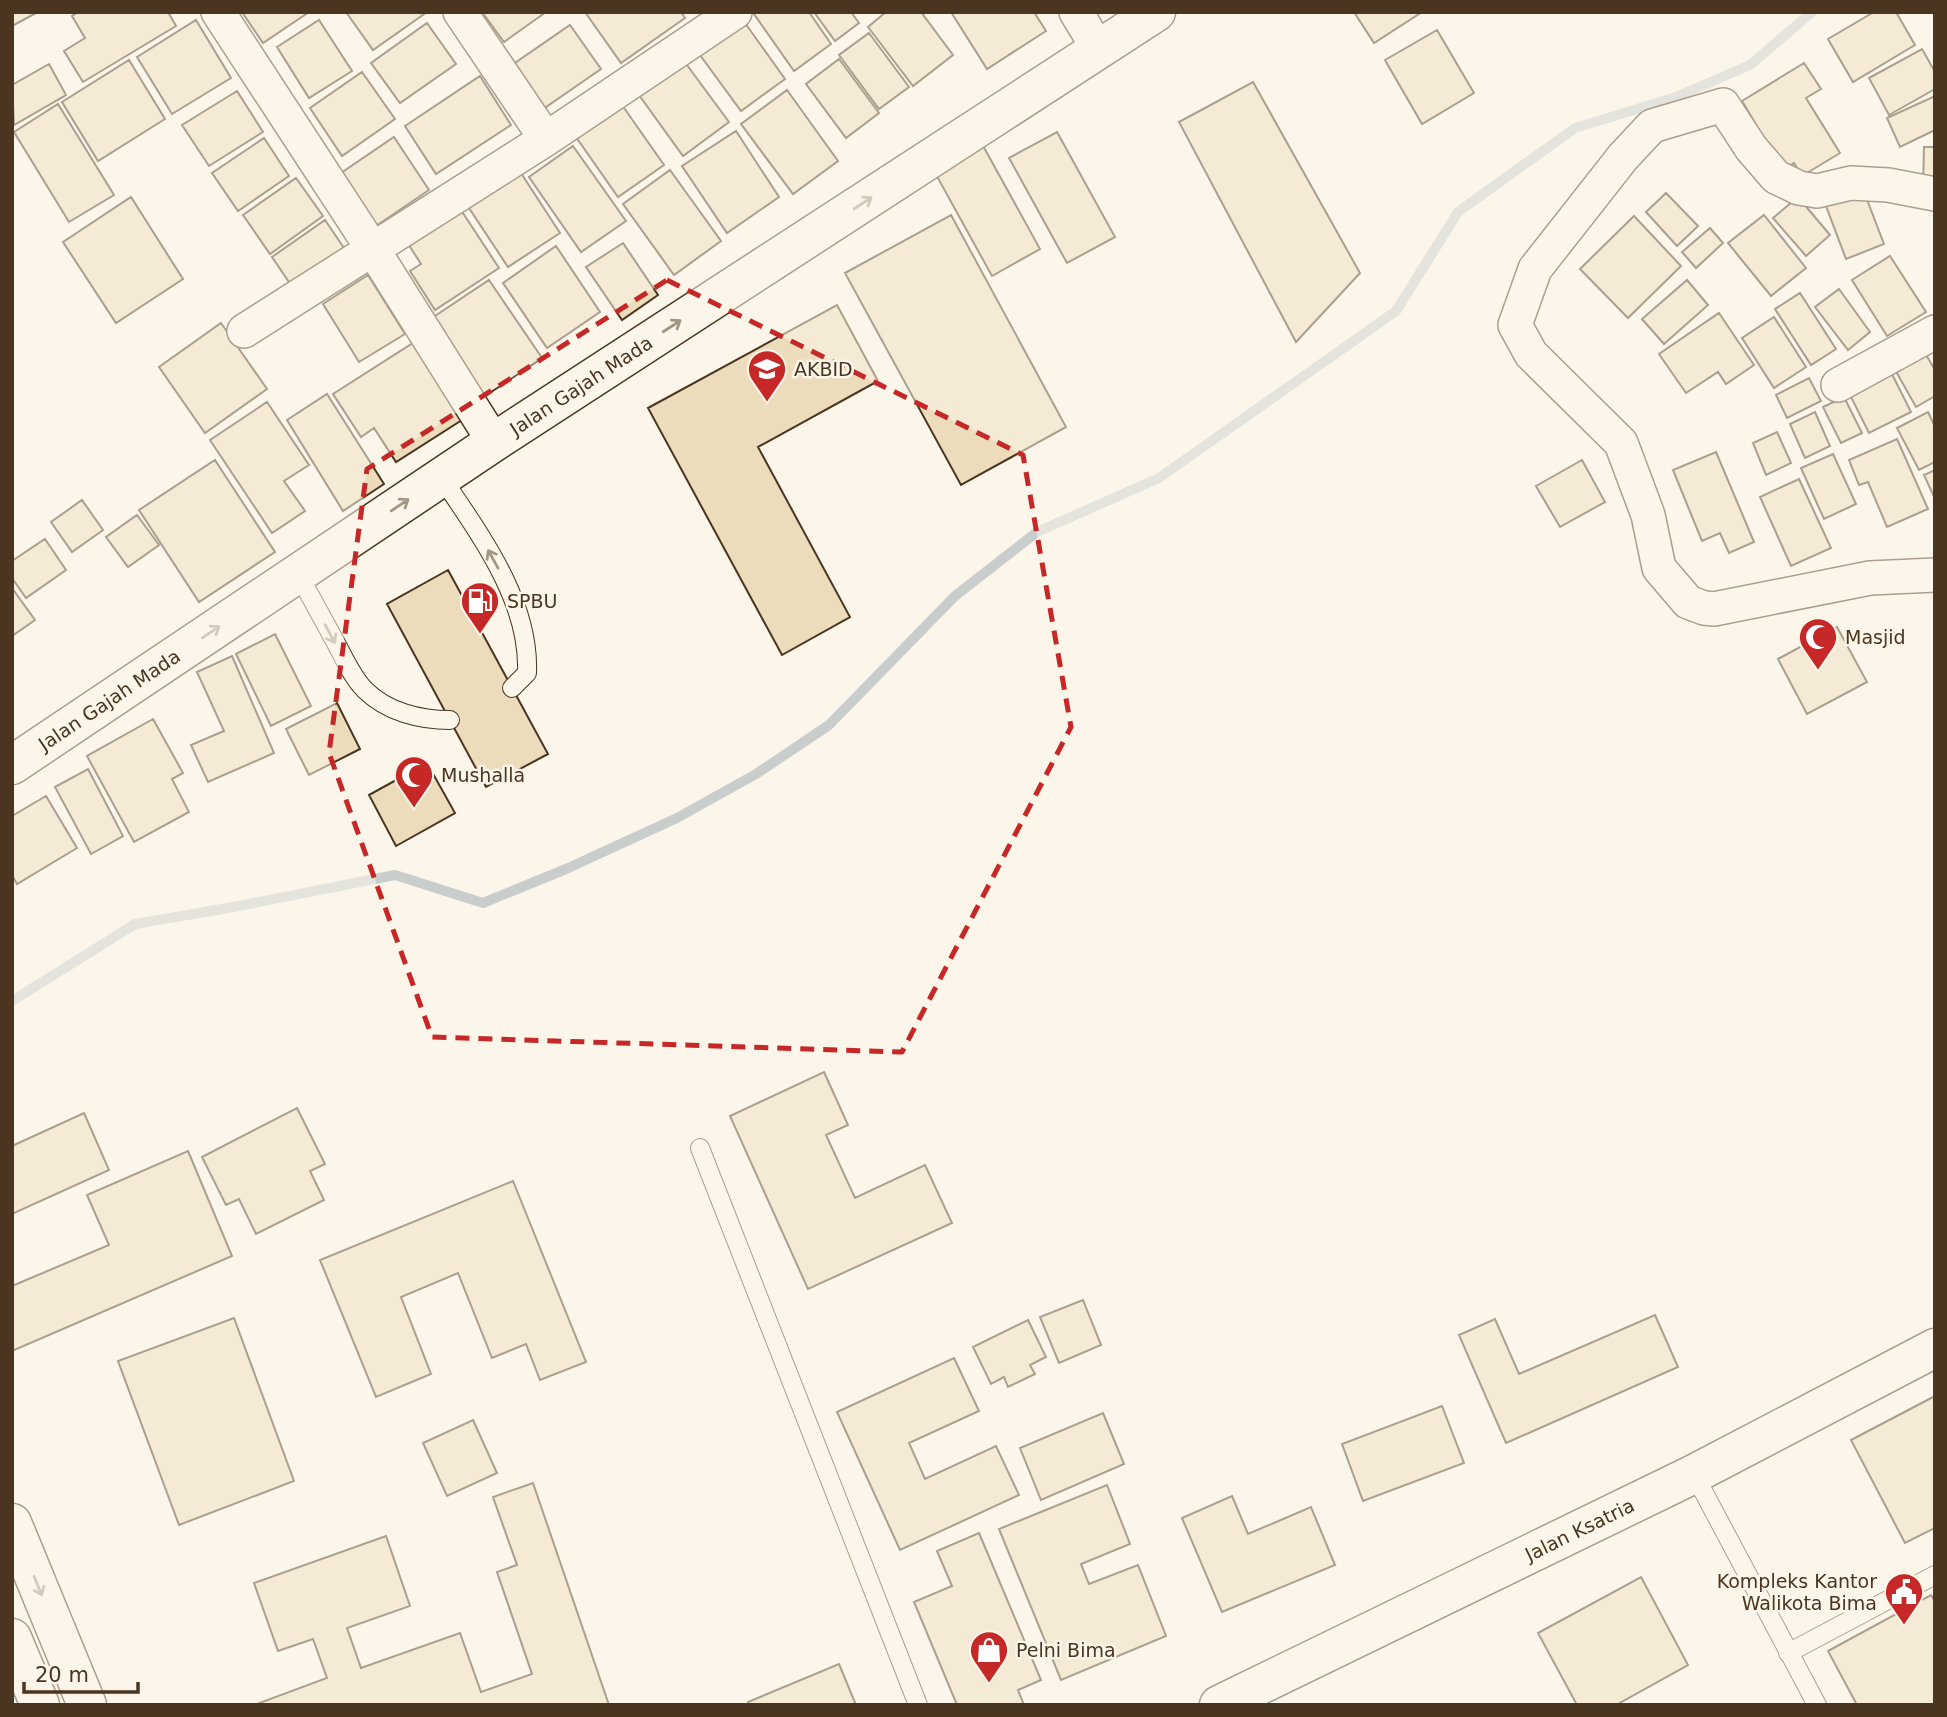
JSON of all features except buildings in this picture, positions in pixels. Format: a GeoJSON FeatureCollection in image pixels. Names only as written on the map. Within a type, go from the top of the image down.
{"type":"FeatureCollection","features":[{"type":"Feature","properties":{"kind":"main road","name":"Jalan Gajah Mada"},"geometry":{"type":"LineString","coordinates":[[12,765],[494,442],[1156,12]]}},
{"type":"Feature","properties":{"kind":"main road","name":"Jalan Ksatria"},"geometry":{"type":"LineString","coordinates":[[1219,1705],[1694,1474],[1935,1348]]}},
{"type":"Feature","properties":{"kind":"main road"},"geometry":{"type":"LineString","coordinates":[[14,1534],[87,1705]]}},
{"type":"Feature","properties":{"kind":"main road"},"geometry":{"type":"LineString","coordinates":[[12,1638],[40,1705]]}},
{"type":"Feature","properties":{"kind":"street"},"geometry":{"type":"LineString","coordinates":[[218,12],[372,248],[494,442]]}},
{"type":"Feature","properties":{"kind":"street"},"geometry":{"type":"LineString","coordinates":[[460,12],[546,139]]}},
{"type":"Feature","properties":{"kind":"street"},"geometry":{"type":"LineString","coordinates":[[1076,12],[1099,50]]}},
{"type":"Feature","properties":{"kind":"street"},"geometry":{"type":"LineString","coordinates":[[244,331],[546,139],[713,18]]}},
{"type":"Feature","properties":{"kind":"street"},"geometry":{"type":"LineString","coordinates":[[1935,194],[1888,185],[1851,183],[1817,191],[1799,188],[1776,177],[1751,148],[1723,105],[1652,126],[1623,157],[1535,269],[1516,326],[1531,354],[1621,443],[1647,515],[1659,568],[1688,602],[1714,609],[1870,578],[1935,575]]}},
{"type":"Feature","properties":{"kind":"street"},"geometry":{"type":"LineString","coordinates":[[1838,385],[1935,331]]}},
{"type":"Feature","properties":{"kind":"lane"},"geometry":{"type":"LineString","coordinates":[[442,478],[505,581],[520,617],[528,649],[527,673],[512,688]]}},
{"type":"Feature","properties":{"kind":"lane"},"geometry":{"type":"LineString","coordinates":[[298,574],[346,662],[365,690],[385,704],[405,713],[426,720],[450,720]]}},
{"type":"Feature","properties":{"kind":"lane"},"geometry":{"type":"LineString","coordinates":[[700,1148],[918,1705]]}},
{"type":"Feature","properties":{"kind":"lane"},"geometry":{"type":"LineString","coordinates":[[1694,1474],[1817,1705]]}},
{"type":"Feature","properties":{"kind":"lane"},"geometry":{"type":"LineString","coordinates":[[1788,1653],[1935,1575]]}},
{"type":"Feature","properties":{"kind":"highlighted area"},"geometry":{"type":"Polygon","coordinates":[[[667,280],[1023,455],[1071,727],[902,1052],[432,1037],[329,753],[367,469],[667,280]]]}},
{"type":"Feature","properties":{"kind":"waterway"},"geometry":{"type":"LineString","coordinates":[[12,1001],[135,924],[395,875],[483,903],[566,869],[677,818],[756,774],[829,725],[955,596],[1037,532],[1159,478],[1396,311],[1458,212],[1575,128],[1676,97],[1750,65],[1812,12]]}},
{"type":"Feature","properties":{"kind":"place","name":"AKBID"},"geometry":{"type":"Point","coordinates":[767,403]}},
{"type":"Feature","properties":{"kind":"place","name":"SPBU"},"geometry":{"type":"Point","coordinates":[480,635]}},
{"type":"Feature","properties":{"kind":"place","name":"Masjid"},"geometry":{"type":"Point","coordinates":[1818,671]}},
{"type":"Feature","properties":{"kind":"place","name":"Mushalla"},"geometry":{"type":"Point","coordinates":[414,809]}},
{"type":"Feature","properties":{"kind":"place","name":"Kompleks Kantor Walikota Bima"},"geometry":{"type":"Point","coordinates":[1904,1626]}},
{"type":"Feature","properties":{"kind":"place","name":"Pelni Bima"},"geometry":{"type":"Point","coordinates":[989,1684]}}]}
